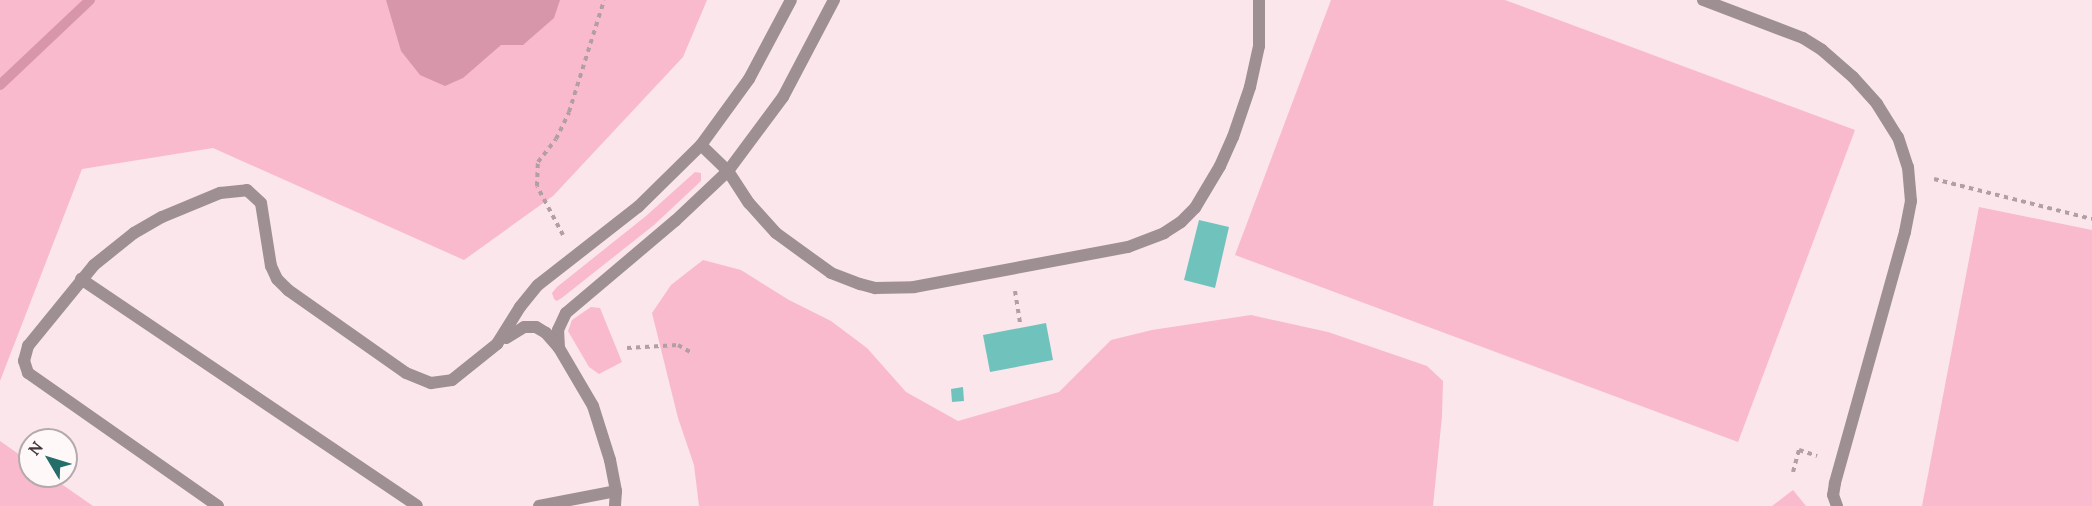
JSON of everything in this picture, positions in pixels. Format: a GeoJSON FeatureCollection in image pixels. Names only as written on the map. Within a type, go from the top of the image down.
{"type":"FeatureCollection","features":[{"type":"Feature","properties":{"kind":"lane"},"geometry":{"type":"LineString","coordinates":[[497,344],[520,307],[538,285],[638,207],[700,145],[749,78],[791,0]]}},
{"type":"Feature","properties":{"kind":"lane"},"geometry":{"type":"LineString","coordinates":[[559,348],[558,330],[566,313],[675,221],[728,171],[783,97],[834,0]]}},
{"type":"Feature","properties":{"kind":"lane"},"geometry":{"type":"LineString","coordinates":[[700,145],[728,171],[749,203],[792,246],[831,273],[875,288],[914,287],[946,282],[1128,247],[1164,233],[1181,222],[1195,208],[1220,166],[1233,137],[1250,87],[1259,46],[1259,0]]}},
{"type":"Feature","properties":{"kind":"lane"},"geometry":{"type":"LineString","coordinates":[[1703,0],[1803,38],[1839,64],[1877,104],[1898,137],[1910,174],[1911,201],[1905,232],[1835,483],[1833,495],[1837,506]]}},
{"type":"Feature","properties":{"kind":"lane"},"geometry":{"type":"LineString","coordinates":[[218,506],[28,374],[24,361],[28,346],[81,279],[134,233],[162,217],[220,193],[247,190],[261,203],[271,266],[277,279],[288,290],[406,373],[431,383],[445,382],[517,330],[530,326],[546,333],[559,348],[593,406],[610,460],[616,491],[615,506]]}},
{"type":"Feature","properties":{"kind":"lane"},"geometry":{"type":"LineString","coordinates":[[81,279],[417,506]]}},
{"type":"Feature","properties":{"kind":"lane"},"geometry":{"type":"LineString","coordinates":[[539,506],[616,491]]}},
{"type":"Feature","properties":{"kind":"path"},"geometry":{"type":"LineString","coordinates":[[567,242],[537,186],[538,162],[556,139],[569,112],[604,0]]}},
{"type":"Feature","properties":{"kind":"path"},"geometry":{"type":"LineString","coordinates":[[1910,174],[2092,219]]}},
{"type":"Feature","properties":{"kind":"path"},"geometry":{"type":"LineString","coordinates":[[1015,291],[1020,323]]}},
{"type":"Feature","properties":{"kind":"path"},"geometry":{"type":"LineString","coordinates":[[627,348],[678,345],[690,352]]}},
{"type":"Feature","properties":{"kind":"path"},"geometry":{"type":"LineString","coordinates":[[1793,472],[1799,450],[1816,456]]}},
{"type":"Feature","properties":{"kind":"shaded area"},"geometry":{"type":"Polygon","coordinates":[[[0,0],[707,0],[683,57],[553,196],[464,260],[213,148],[82,169],[0,381],[0,0]]]}},
{"type":"Feature","properties":{"kind":"shaded area"},"geometry":{"type":"Polygon","coordinates":[[[386,0],[560,0],[554,18],[523,45],[501,45],[463,78],[445,86],[420,75],[401,51],[386,0]]]}},
{"type":"Feature","properties":{"kind":"shaded area"},"geometry":{"type":"Polygon","coordinates":[[[1331,0],[1505,0],[1855,130],[1738,442],[1235,255],[1331,0]]]}},
{"type":"Feature","properties":{"kind":"shaded area"},"geometry":{"type":"Polygon","coordinates":[[[695,172],[701,173],[701,181],[654,225],[563,297],[557,301],[554,299],[552,293],[557,287],[646,216],[695,172]]]}},
{"type":"Feature","properties":{"kind":"shaded area"},"geometry":{"type":"Polygon","coordinates":[[[1979,207],[2092,230],[2092,506],[1922,506],[1979,207]]]}},
{"type":"Feature","properties":{"kind":"shaded area"},"geometry":{"type":"Polygon","coordinates":[[[703,260],[741,270],[789,300],[831,321],[867,348],[906,392],[958,421],[1059,392],[1111,340],[1152,330],[1251,315],[1328,332],[1427,366],[1443,381],[1433,506],[699,506],[694,465],[678,418],[652,313],[671,285],[703,260]]]}},
{"type":"Feature","properties":{"kind":"shaded area"},"geometry":{"type":"Polygon","coordinates":[[[591,307],[600,308],[622,362],[599,374],[589,367],[568,331],[572,320],[591,307]]]}},
{"type":"Feature","properties":{"kind":"shaded area"},"geometry":{"type":"Polygon","coordinates":[[[0,441],[18,454],[18,488],[67,488],[93,506],[0,506],[0,441]]]}},
{"type":"Feature","properties":{"kind":"shaded area"},"geometry":{"type":"Polygon","coordinates":[[[1793,490],[1806,506],[1772,506],[1793,490]]]}},
{"type":"Feature","properties":{"kind":"building"},"geometry":{"type":"Polygon","coordinates":[[[1199,220],[1229,227],[1215,288],[1184,280],[1199,220]]]}},
{"type":"Feature","properties":{"kind":"building"},"geometry":{"type":"Polygon","coordinates":[[[1046,323],[1053,360],[990,372],[983,335],[1046,323]]]}},
{"type":"Feature","properties":{"kind":"building"},"geometry":{"type":"Polygon","coordinates":[[[963,387],[964,401],[952,402],[951,389],[963,387]]]}},
{"type":"Feature","properties":{"kind":"waterway"},"geometry":{"type":"LineString","coordinates":[[0,85],[90,0]]}}]}
